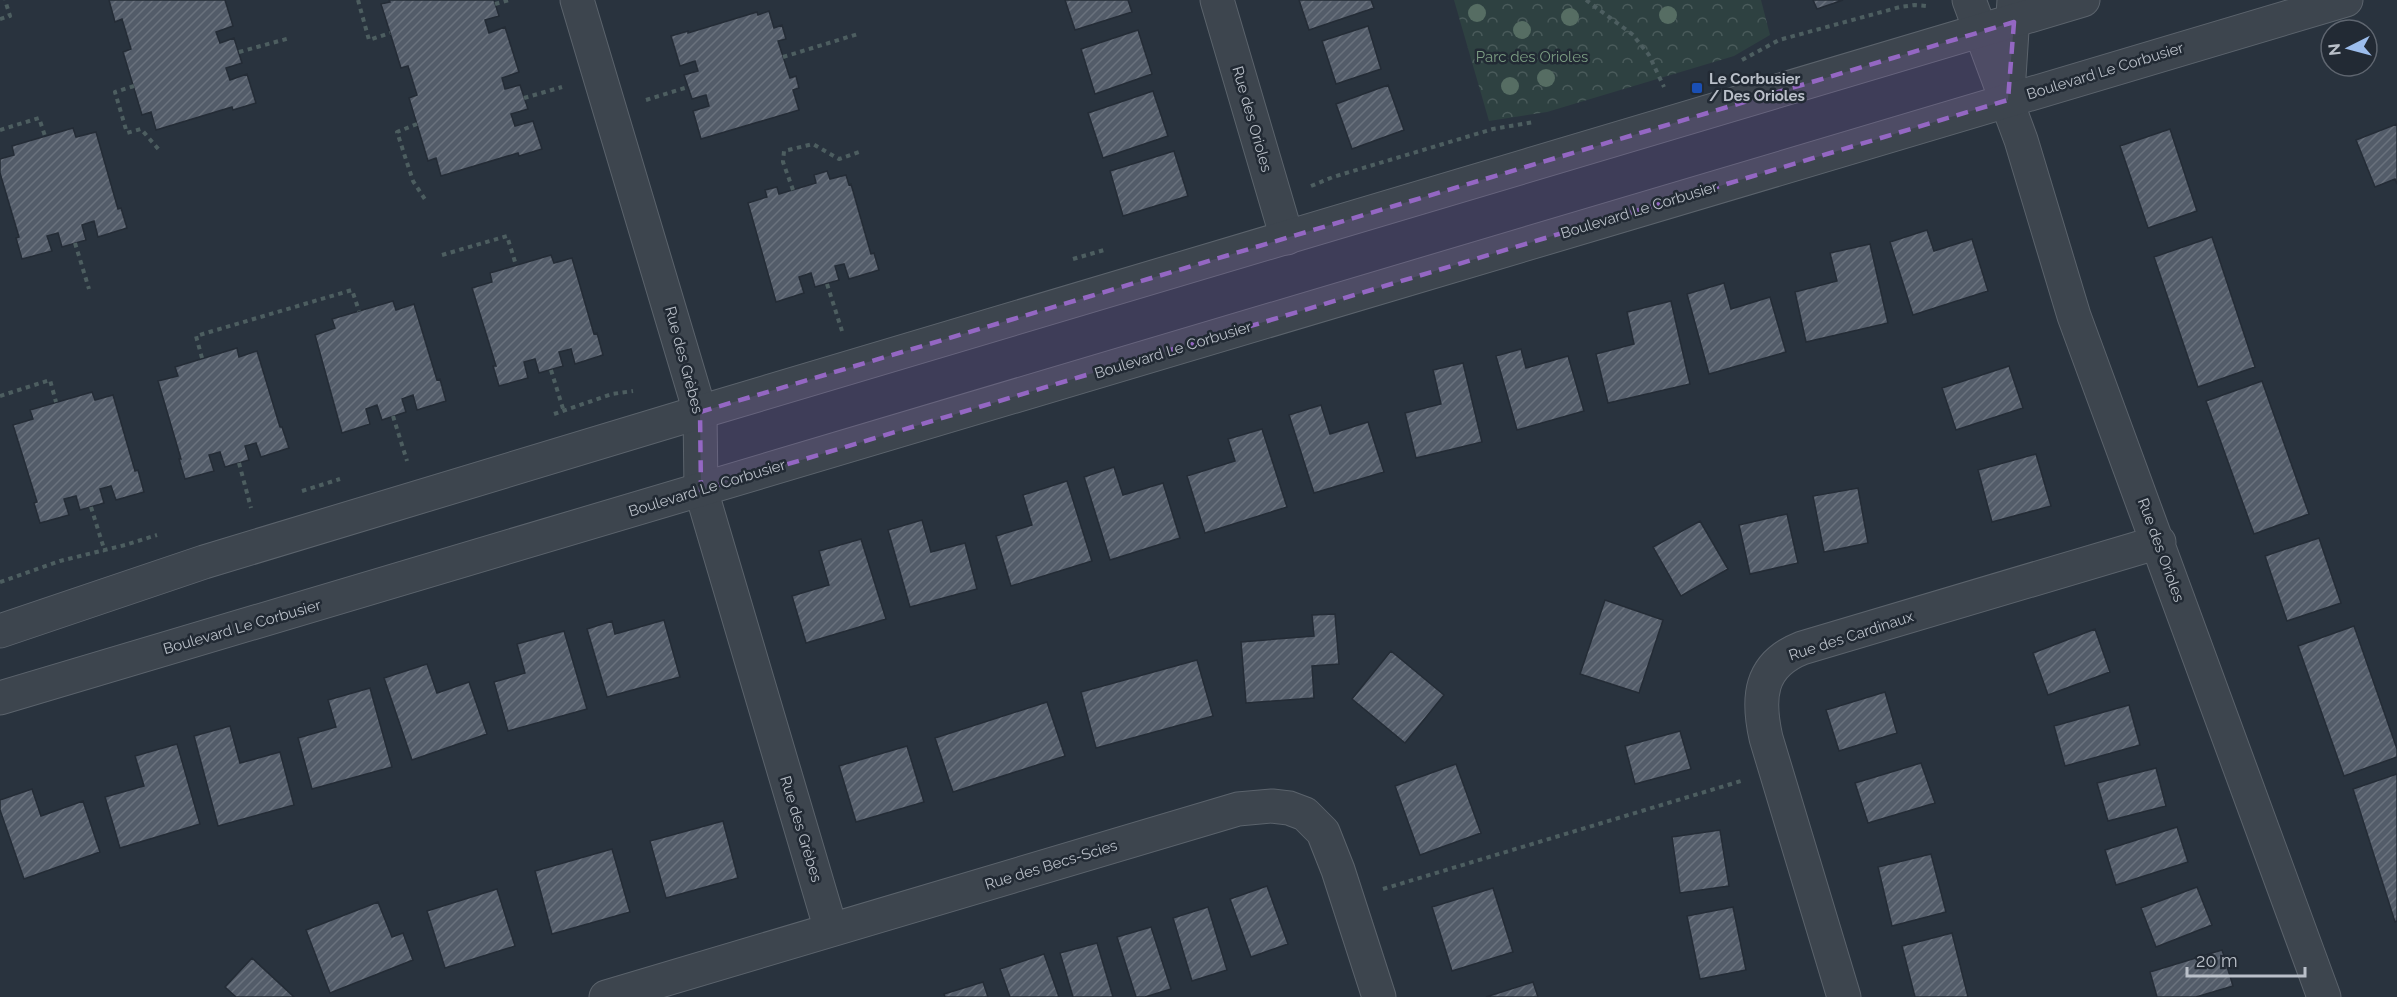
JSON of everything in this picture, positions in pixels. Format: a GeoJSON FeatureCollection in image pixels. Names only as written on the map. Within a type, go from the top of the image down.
{"type":"FeatureCollection","features":[{"type":"Feature","properties":{"kind":"street","name":"Rue des Grèbes"},"geometry":{"type":"LineString","coordinates":[[577,0],[700,412],[700,490],[831,930]]}},
{"type":"Feature","properties":{"kind":"street","name":"Rue des Orioles"},"geometry":{"type":"LineString","coordinates":[[1217,0],[1287,238]]}},
{"type":"Feature","properties":{"kind":"street","name":"Rue des Orioles"},"geometry":{"type":"LineString","coordinates":[[1970,0],[2008,100],[2074,316],[2159,542],[2324,997]]}},
{"type":"Feature","properties":{"kind":"street"},"geometry":{"type":"LineString","coordinates":[[0,631],[204,562],[1981,31],[2014,11],[2083,0]]}},
{"type":"Feature","properties":{"kind":"street","name":"Boulevard Le Corbusier"},"geometry":{"type":"LineString","coordinates":[[0,698],[2346,0]]}},
{"type":"Feature","properties":{"kind":"street","name":"Rue des Orioles"},"geometry":{"type":"LineString","coordinates":[[2008,100],[2014,11]]}},
{"type":"Feature","properties":{"kind":"street","name":"Rue des Cardinaux"},"geometry":{"type":"LineString","coordinates":[[1844,997],[1766,738],[1762,690],[1768,675],[1778,662],[1802,648],[2159,542]]}},
{"type":"Feature","properties":{"kind":"street","name":"Rue des Becs-Scies"},"geometry":{"type":"LineString","coordinates":[[606,997],[1238,809],[1272,806],[1289,808],[1305,814],[1323,832],[1333,853],[1379,997]]}},
{"type":"Feature","properties":{"kind":"path"},"geometry":{"type":"LineString","coordinates":[[0,19],[10,16],[5,0]]}},
{"type":"Feature","properties":{"kind":"path"},"geometry":{"type":"LineString","coordinates":[[357,0],[369,40],[390,33]]}},
{"type":"Feature","properties":{"kind":"path"},"geometry":{"type":"LineString","coordinates":[[495,4],[509,0]]}},
{"type":"Feature","properties":{"kind":"path"},"geometry":{"type":"LineString","coordinates":[[1586,0],[1636,39],[1657,69],[1667,97]]}},
{"type":"Feature","properties":{"kind":"path"},"geometry":{"type":"LineString","coordinates":[[1733,65],[1779,40],[1900,7],[1915,5],[1928,7]]}},
{"type":"Feature","properties":{"kind":"path"},"geometry":{"type":"LineString","coordinates":[[783,57],[858,34]]}},
{"type":"Feature","properties":{"kind":"path"},"geometry":{"type":"LineString","coordinates":[[239,52],[290,38]]}},
{"type":"Feature","properties":{"kind":"path"},"geometry":{"type":"LineString","coordinates":[[1653,90],[1674,84]]}},
{"type":"Feature","properties":{"kind":"path"},"geometry":{"type":"LineString","coordinates":[[134,86],[115,92],[127,133],[141,129],[160,151]]}},
{"type":"Feature","properties":{"kind":"path"},"geometry":{"type":"LineString","coordinates":[[524,98],[562,87]]}},
{"type":"Feature","properties":{"kind":"path"},"geometry":{"type":"LineString","coordinates":[[644,101],[688,87]]}},
{"type":"Feature","properties":{"kind":"path"},"geometry":{"type":"LineString","coordinates":[[0,130],[39,117],[45,136]]}},
{"type":"Feature","properties":{"kind":"path"},"geometry":{"type":"LineString","coordinates":[[1317,184],[1493,129],[1537,121]]}},
{"type":"Feature","properties":{"kind":"path"},"geometry":{"type":"LineString","coordinates":[[417,124],[397,132],[413,181],[426,201]]}},
{"type":"Feature","properties":{"kind":"path"},"geometry":{"type":"LineString","coordinates":[[793,190],[783,162],[784,151],[813,144],[839,159],[859,152]]}},
{"type":"Feature","properties":{"kind":"path"},"geometry":{"type":"LineString","coordinates":[[442,255],[507,236],[516,265]]}},
{"type":"Feature","properties":{"kind":"path"},"geometry":{"type":"LineString","coordinates":[[75,243],[89,289]]}},
{"type":"Feature","properties":{"kind":"path"},"geometry":{"type":"LineString","coordinates":[[826,284],[843,337]]}},
{"type":"Feature","properties":{"kind":"path"},"geometry":{"type":"LineString","coordinates":[[202,358],[196,336],[252,319],[352,290],[358,311]]}},
{"type":"Feature","properties":{"kind":"path"},"geometry":{"type":"LineString","coordinates":[[551,370],[565,419]]}},
{"type":"Feature","properties":{"kind":"path"},"geometry":{"type":"LineString","coordinates":[[0,396],[50,380],[56,402]]}},
{"type":"Feature","properties":{"kind":"path"},"geometry":{"type":"LineString","coordinates":[[393,416],[410,468]]}},
{"type":"Feature","properties":{"kind":"path"},"geometry":{"type":"LineString","coordinates":[[239,463],[253,515]]}},
{"type":"Feature","properties":{"kind":"path"},"geometry":{"type":"LineString","coordinates":[[91,507],[106,557]]}},
{"type":"Feature","properties":{"kind":"path"},"geometry":{"type":"LineString","coordinates":[[1375,892],[1750,779]]}},
{"type":"Feature","properties":{"kind":"highlighted area"},"geometry":{"type":"Polygon","coordinates":[[[2014,22],[2008,100],[701,490],[700,412],[2014,22]]]}},
{"type":"Feature","properties":{"kind":"green space","name":"Parc des Orioles"},"geometry":{"type":"Polygon","coordinates":[[[1454,0],[1761,0],[1770,35],[1734,56],[1547,112],[1489,121],[1454,0]]]}},
{"type":"Feature","properties":{"kind":"building"},"geometry":{"type":"Polygon","coordinates":[[[109,0],[225,0],[233,26],[216,32],[220,43],[234,38],[242,63],[226,68],[230,80],[247,74],[256,103],[233,110],[232,107],[156,130],[151,112],[142,115],[123,52],[131,49],[122,19],[115,22],[109,0]]]}},
{"type":"Feature","properties":{"kind":"building"},"geometry":{"type":"Polygon","coordinates":[[[389,0],[494,0],[499,16],[485,20],[489,33],[505,27],[519,72],[502,78],[505,89],[520,85],[528,109],[511,114],[515,126],[533,121],[542,149],[519,156],[518,153],[441,176],[436,158],[428,161],[409,98],[417,95],[408,66],[401,68],[381,4],[390,2],[389,0]]]}},
{"type":"Feature","properties":{"kind":"building"},"geometry":{"type":"Polygon","coordinates":[[[1065,0],[1128,0],[1132,12],[1075,30],[1065,0]]]}},
{"type":"Feature","properties":{"kind":"building"},"geometry":{"type":"Polygon","coordinates":[[[1299,0],[1371,0],[1374,8],[1309,30],[1299,0]]]}},
{"type":"Feature","properties":{"kind":"building"},"geometry":{"type":"Polygon","coordinates":[[[1813,0],[1843,0],[1817,9],[1813,0]]]}},
{"type":"Feature","properties":{"kind":"building"},"geometry":{"type":"Polygon","coordinates":[[[769,11],[774,28],[782,25],[786,39],[778,41],[790,78],[796,76],[799,88],[793,90],[799,110],[701,139],[693,111],[709,106],[706,95],[692,99],[684,75],[698,71],[695,61],[680,66],[671,36],[757,12],[758,15],[769,11]]]}},
{"type":"Feature","properties":{"kind":"building"},"geometry":{"type":"Polygon","coordinates":[[[1368,26],[1381,69],[1336,84],[1322,41],[1368,26]]]}},
{"type":"Feature","properties":{"kind":"building"},"geometry":{"type":"Polygon","coordinates":[[[1138,30],[1152,74],[1095,94],[1081,49],[1138,30]]]}},
{"type":"Feature","properties":{"kind":"building"},"geometry":{"type":"Polygon","coordinates":[[[1388,85],[1404,130],[1352,149],[1336,104],[1388,85]]]}},
{"type":"Feature","properties":{"kind":"building"},"geometry":{"type":"Polygon","coordinates":[[[1153,91],[1168,136],[1103,158],[1088,113],[1153,91]]]}},
{"type":"Feature","properties":{"kind":"building"},"geometry":{"type":"Polygon","coordinates":[[[2397,124],[2397,184],[2395,179],[2375,187],[2356,140],[2397,124]]]}},
{"type":"Feature","properties":{"kind":"building"},"geometry":{"type":"Polygon","coordinates":[[[73,128],[76,137],[96,132],[118,209],[121,208],[127,228],[98,237],[94,221],[82,225],[86,240],[62,247],[58,233],[47,236],[52,251],[22,259],[16,238],[19,237],[0,173],[0,159],[14,155],[12,146],[73,128]]]}},
{"type":"Feature","properties":{"kind":"building"},"geometry":{"type":"Polygon","coordinates":[[[2170,129],[2197,211],[2148,228],[2120,146],[2170,129]]]}},
{"type":"Feature","properties":{"kind":"building"},"geometry":{"type":"Polygon","coordinates":[[[1174,151],[1188,196],[1123,216],[1110,171],[1174,151]]]}},
{"type":"Feature","properties":{"kind":"building"},"geometry":{"type":"Polygon","coordinates":[[[827,171],[830,179],[846,175],[849,185],[851,184],[871,254],[874,253],[879,270],[849,279],[844,264],[835,266],[839,280],[815,287],[811,273],[799,277],[804,293],[776,302],[748,203],[767,197],[765,190],[777,187],[779,194],[816,183],[814,175],[827,171]]]}},
{"type":"Feature","properties":{"kind":"building"},"geometry":{"type":"Polygon","coordinates":[[[1927,230],[1934,251],[1972,239],[1988,291],[1913,315],[1890,242],[1927,230]]]}},
{"type":"Feature","properties":{"kind":"building"},"geometry":{"type":"Polygon","coordinates":[[[2212,237],[2255,367],[2198,387],[2154,257],[2212,237]]]}},
{"type":"Feature","properties":{"kind":"building"},"geometry":{"type":"Polygon","coordinates":[[[1870,244],[1888,323],[1806,342],[1795,292],[1837,281],[1830,253],[1870,244]]]}},
{"type":"Feature","properties":{"kind":"building"},"geometry":{"type":"Polygon","coordinates":[[[551,255],[554,263],[572,258],[594,334],[597,333],[603,355],[575,364],[571,349],[559,352],[563,366],[539,373],[535,359],[524,362],[528,378],[499,386],[493,366],[496,366],[472,288],[492,282],[490,273],[551,255]]]}},
{"type":"Feature","properties":{"kind":"building"},"geometry":{"type":"Polygon","coordinates":[[[1724,283],[1731,309],[1770,297],[1786,352],[1709,374],[1687,294],[1724,283]]]}},
{"type":"Feature","properties":{"kind":"building"},"geometry":{"type":"Polygon","coordinates":[[[393,301],[396,310],[414,304],[437,380],[440,379],[446,401],[417,410],[413,395],[402,399],[406,412],[382,420],[377,405],[366,409],[370,424],[342,433],[315,335],[335,328],[332,319],[393,301]]]}},
{"type":"Feature","properties":{"kind":"building"},"geometry":{"type":"Polygon","coordinates":[[[1671,301],[1690,384],[1608,403],[1596,354],[1634,344],[1627,312],[1671,301]]]}},
{"type":"Feature","properties":{"kind":"building"},"geometry":{"type":"Polygon","coordinates":[[[237,348],[239,357],[257,351],[280,427],[282,427],[289,448],[261,457],[256,443],[245,446],[249,460],[225,467],[220,452],[209,455],[214,471],[185,479],[158,381],[178,376],[175,367],[237,348]]]}},
{"type":"Feature","properties":{"kind":"building"},"geometry":{"type":"Polygon","coordinates":[[[1521,349],[1526,368],[1568,356],[1584,411],[1517,430],[1496,356],[1521,349]]]}},
{"type":"Feature","properties":{"kind":"building"},"geometry":{"type":"Polygon","coordinates":[[[1463,363],[1482,442],[1416,458],[1405,413],[1441,404],[1433,370],[1463,363]]]}},
{"type":"Feature","properties":{"kind":"building"},"geometry":{"type":"Polygon","coordinates":[[[2009,366],[2023,408],[1956,430],[1942,388],[2009,366]]]}},
{"type":"Feature","properties":{"kind":"building"},"geometry":{"type":"Polygon","coordinates":[[[2262,381],[2309,514],[2254,534],[2206,401],[2262,381]]]}},
{"type":"Feature","properties":{"kind":"building"},"geometry":{"type":"Polygon","coordinates":[[[92,392],[95,400],[113,395],[135,471],[138,470],[144,492],[116,500],[111,486],[100,489],[104,503],[80,510],[76,496],[64,499],[69,515],[40,523],[34,503],[37,502],[13,425],[33,419],[30,410],[92,392]]]}},
{"type":"Feature","properties":{"kind":"building"},"geometry":{"type":"Polygon","coordinates":[[[1321,405],[1330,434],[1368,422],[1384,472],[1314,493],[1289,415],[1321,405]]]}},
{"type":"Feature","properties":{"kind":"building"},"geometry":{"type":"Polygon","coordinates":[[[1262,429],[1287,507],[1205,533],[1187,476],[1235,461],[1228,439],[1262,429]]]}},
{"type":"Feature","properties":{"kind":"building"},"geometry":{"type":"Polygon","coordinates":[[[2036,454],[2051,506],[1992,522],[1978,470],[2036,454]]]}},
{"type":"Feature","properties":{"kind":"building"},"geometry":{"type":"Polygon","coordinates":[[[1114,467],[1123,495],[1163,483],[1180,538],[1110,560],[1084,477],[1114,467]]]}},
{"type":"Feature","properties":{"kind":"building"},"geometry":{"type":"Polygon","coordinates":[[[1067,481],[1092,561],[1011,586],[996,536],[1032,525],[1023,495],[1067,481]]]}},
{"type":"Feature","properties":{"kind":"building"},"geometry":{"type":"Polygon","coordinates":[[[1858,488],[1868,543],[1824,552],[1813,496],[1858,488]]]}},
{"type":"Feature","properties":{"kind":"building"},"geometry":{"type":"Polygon","coordinates":[[[1787,514],[1798,563],[1750,574],[1739,525],[1787,514]]]}},
{"type":"Feature","properties":{"kind":"building"},"geometry":{"type":"Polygon","coordinates":[[[922,520],[931,552],[965,543],[977,589],[910,607],[888,530],[922,520]]]}},
{"type":"Feature","properties":{"kind":"building"},"geometry":{"type":"Polygon","coordinates":[[[1700,521],[1728,569],[1681,596],[1653,547],[1700,521]]]}},
{"type":"Feature","properties":{"kind":"building"},"geometry":{"type":"Polygon","coordinates":[[[2319,538],[2341,603],[2287,621],[2265,556],[2319,538]]]}},
{"type":"Feature","properties":{"kind":"building"},"geometry":{"type":"Polygon","coordinates":[[[861,539],[886,619],[806,643],[792,596],[829,585],[819,551],[861,539]]]}},
{"type":"Feature","properties":{"kind":"building"},"geometry":{"type":"Polygon","coordinates":[[[1605,600],[1663,620],[1639,693],[1580,674],[1605,600]]]}},
{"type":"Feature","properties":{"kind":"building"},"geometry":{"type":"Polygon","coordinates":[[[1335,614],[1339,664],[1312,666],[1314,698],[1246,703],[1241,642],[1314,636],[1312,615],[1335,614]]]}},
{"type":"Feature","properties":{"kind":"building"},"geometry":{"type":"Polygon","coordinates":[[[664,620],[680,677],[607,697],[587,629],[612,621],[615,634],[664,620]]]}},
{"type":"Feature","properties":{"kind":"building"},"geometry":{"type":"Polygon","coordinates":[[[2354,626],[2397,749],[2397,757],[2344,776],[2298,646],[2354,626]]]}},
{"type":"Feature","properties":{"kind":"building"},"geometry":{"type":"Polygon","coordinates":[[[2095,629],[2110,672],[2048,695],[2033,653],[2095,629]]]}},
{"type":"Feature","properties":{"kind":"building"},"geometry":{"type":"Polygon","coordinates":[[[564,631],[587,709],[508,731],[494,682],[525,673],[517,644],[564,631]]]}},
{"type":"Feature","properties":{"kind":"building"},"geometry":{"type":"Polygon","coordinates":[[[1391,651],[1444,695],[1405,743],[1352,699],[1391,651]]]}},
{"type":"Feature","properties":{"kind":"building"},"geometry":{"type":"Polygon","coordinates":[[[1197,660],[1213,716],[1096,748],[1081,692],[1197,660]]]}},
{"type":"Feature","properties":{"kind":"building"},"geometry":{"type":"Polygon","coordinates":[[[427,664],[437,693],[469,682],[487,734],[412,760],[384,678],[427,664]]]}},
{"type":"Feature","properties":{"kind":"building"},"geometry":{"type":"Polygon","coordinates":[[[370,688],[392,767],[312,789],[298,738],[336,727],[328,700],[370,688]]]}},
{"type":"Feature","properties":{"kind":"building"},"geometry":{"type":"Polygon","coordinates":[[[1885,692],[1897,733],[1839,751],[1826,710],[1885,692]]]}},
{"type":"Feature","properties":{"kind":"building"},"geometry":{"type":"Polygon","coordinates":[[[1047,702],[1065,756],[953,792],[935,738],[1047,702]]]}},
{"type":"Feature","properties":{"kind":"building"},"geometry":{"type":"Polygon","coordinates":[[[2129,705],[2140,745],[2065,766],[2054,726],[2129,705]]]}},
{"type":"Feature","properties":{"kind":"building"},"geometry":{"type":"Polygon","coordinates":[[[230,726],[240,763],[280,752],[294,805],[218,826],[194,736],[230,726]]]}},
{"type":"Feature","properties":{"kind":"building"},"geometry":{"type":"Polygon","coordinates":[[[1680,731],[1691,769],[1635,784],[1625,746],[1680,731]]]}},
{"type":"Feature","properties":{"kind":"building"},"geometry":{"type":"Polygon","coordinates":[[[177,744],[200,824],[120,848],[105,797],[144,786],[135,756],[177,744]]]}},
{"type":"Feature","properties":{"kind":"building"},"geometry":{"type":"Polygon","coordinates":[[[907,746],[924,802],[856,822],[839,766],[907,746]]]}},
{"type":"Feature","properties":{"kind":"building"},"geometry":{"type":"Polygon","coordinates":[[[1921,763],[1935,803],[1868,823],[1855,783],[1921,763]]]}},
{"type":"Feature","properties":{"kind":"building"},"geometry":{"type":"Polygon","coordinates":[[[1456,764],[1481,833],[1420,855],[1395,786],[1456,764]]]}},
{"type":"Feature","properties":{"kind":"building"},"geometry":{"type":"Polygon","coordinates":[[[2156,768],[2166,806],[2108,821],[2097,783],[2156,768]]]}},
{"type":"Feature","properties":{"kind":"building"},"geometry":{"type":"Polygon","coordinates":[[[2397,774],[2397,921],[2395,922],[2353,789],[2397,774]]]}},
{"type":"Feature","properties":{"kind":"building"},"geometry":{"type":"Polygon","coordinates":[[[32,789],[41,816],[83,801],[100,852],[24,879],[0,810],[0,800],[32,789]]]}},
{"type":"Feature","properties":{"kind":"building"},"geometry":{"type":"Polygon","coordinates":[[[723,821],[738,878],[666,898],[650,841],[723,821]]]}},
{"type":"Feature","properties":{"kind":"building"},"geometry":{"type":"Polygon","coordinates":[[[2177,827],[2188,862],[2116,885],[2105,850],[2177,827]]]}},
{"type":"Feature","properties":{"kind":"building"},"geometry":{"type":"Polygon","coordinates":[[[1720,830],[1729,886],[1680,893],[1672,837],[1720,830]]]}},
{"type":"Feature","properties":{"kind":"building"},"geometry":{"type":"Polygon","coordinates":[[[612,849],[630,912],[552,934],[535,871],[612,849]]]}},
{"type":"Feature","properties":{"kind":"building"},"geometry":{"type":"Polygon","coordinates":[[[1931,854],[1946,912],[1892,926],[1878,867],[1931,854]]]}},
{"type":"Feature","properties":{"kind":"building"},"geometry":{"type":"Polygon","coordinates":[[[1267,886],[1288,944],[1251,957],[1230,899],[1267,886]]]}},
{"type":"Feature","properties":{"kind":"building"},"geometry":{"type":"Polygon","coordinates":[[[2197,887],[2212,925],[2156,947],[2141,908],[2197,887]]]}},
{"type":"Feature","properties":{"kind":"building"},"geometry":{"type":"Polygon","coordinates":[[[1493,888],[1513,952],[1452,971],[1432,907],[1493,888]]]}},
{"type":"Feature","properties":{"kind":"building"},"geometry":{"type":"Polygon","coordinates":[[[497,889],[515,946],[445,968],[427,911],[497,889]]]}},
{"type":"Feature","properties":{"kind":"building"},"geometry":{"type":"Polygon","coordinates":[[[378,902],[392,937],[403,933],[413,960],[330,993],[306,930],[378,902]]]}},
{"type":"Feature","properties":{"kind":"building"},"geometry":{"type":"Polygon","coordinates":[[[1208,907],[1227,970],[1192,981],[1173,918],[1208,907]]]}},
{"type":"Feature","properties":{"kind":"building"},"geometry":{"type":"Polygon","coordinates":[[[1733,907],[1746,970],[1700,979],[1687,916],[1733,907]]]}},
{"type":"Feature","properties":{"kind":"building"},"geometry":{"type":"Polygon","coordinates":[[[1151,927],[1171,989],[1145,997],[1136,997],[1117,937],[1151,927]]]}},
{"type":"Feature","properties":{"kind":"building"},"geometry":{"type":"Polygon","coordinates":[[[1952,933],[1968,997],[1915,997],[1902,946],[1952,933]]]}},
{"type":"Feature","properties":{"kind":"building"},"geometry":{"type":"Polygon","coordinates":[[[1097,943],[1113,997],[1073,997],[1060,953],[1097,943]]]}},
{"type":"Feature","properties":{"kind":"building"},"geometry":{"type":"Polygon","coordinates":[[[2222,950],[2233,986],[2196,997],[2157,997],[2150,972],[2222,950]]]}},
{"type":"Feature","properties":{"kind":"building"},"geometry":{"type":"Polygon","coordinates":[[[1044,954],[1059,997],[1010,997],[1000,969],[1044,954]]]}},
{"type":"Feature","properties":{"kind":"building"},"geometry":{"type":"Polygon","coordinates":[[[252,958],[294,997],[236,997],[225,987],[252,958]]]}},
{"type":"Feature","properties":{"kind":"building"},"geometry":{"type":"Polygon","coordinates":[[[983,982],[988,997],[945,997],[944,994],[983,982]]]}},
{"type":"Feature","properties":{"kind":"building"},"geometry":{"type":"Polygon","coordinates":[[[1533,982],[1538,997],[1486,997],[1533,982]]]}},
{"type":"Feature","properties":{"kind":"place","name":"Le Corbusier / Des Orioles"},"geometry":{"type":"Point","coordinates":[1697,88]}}]}
